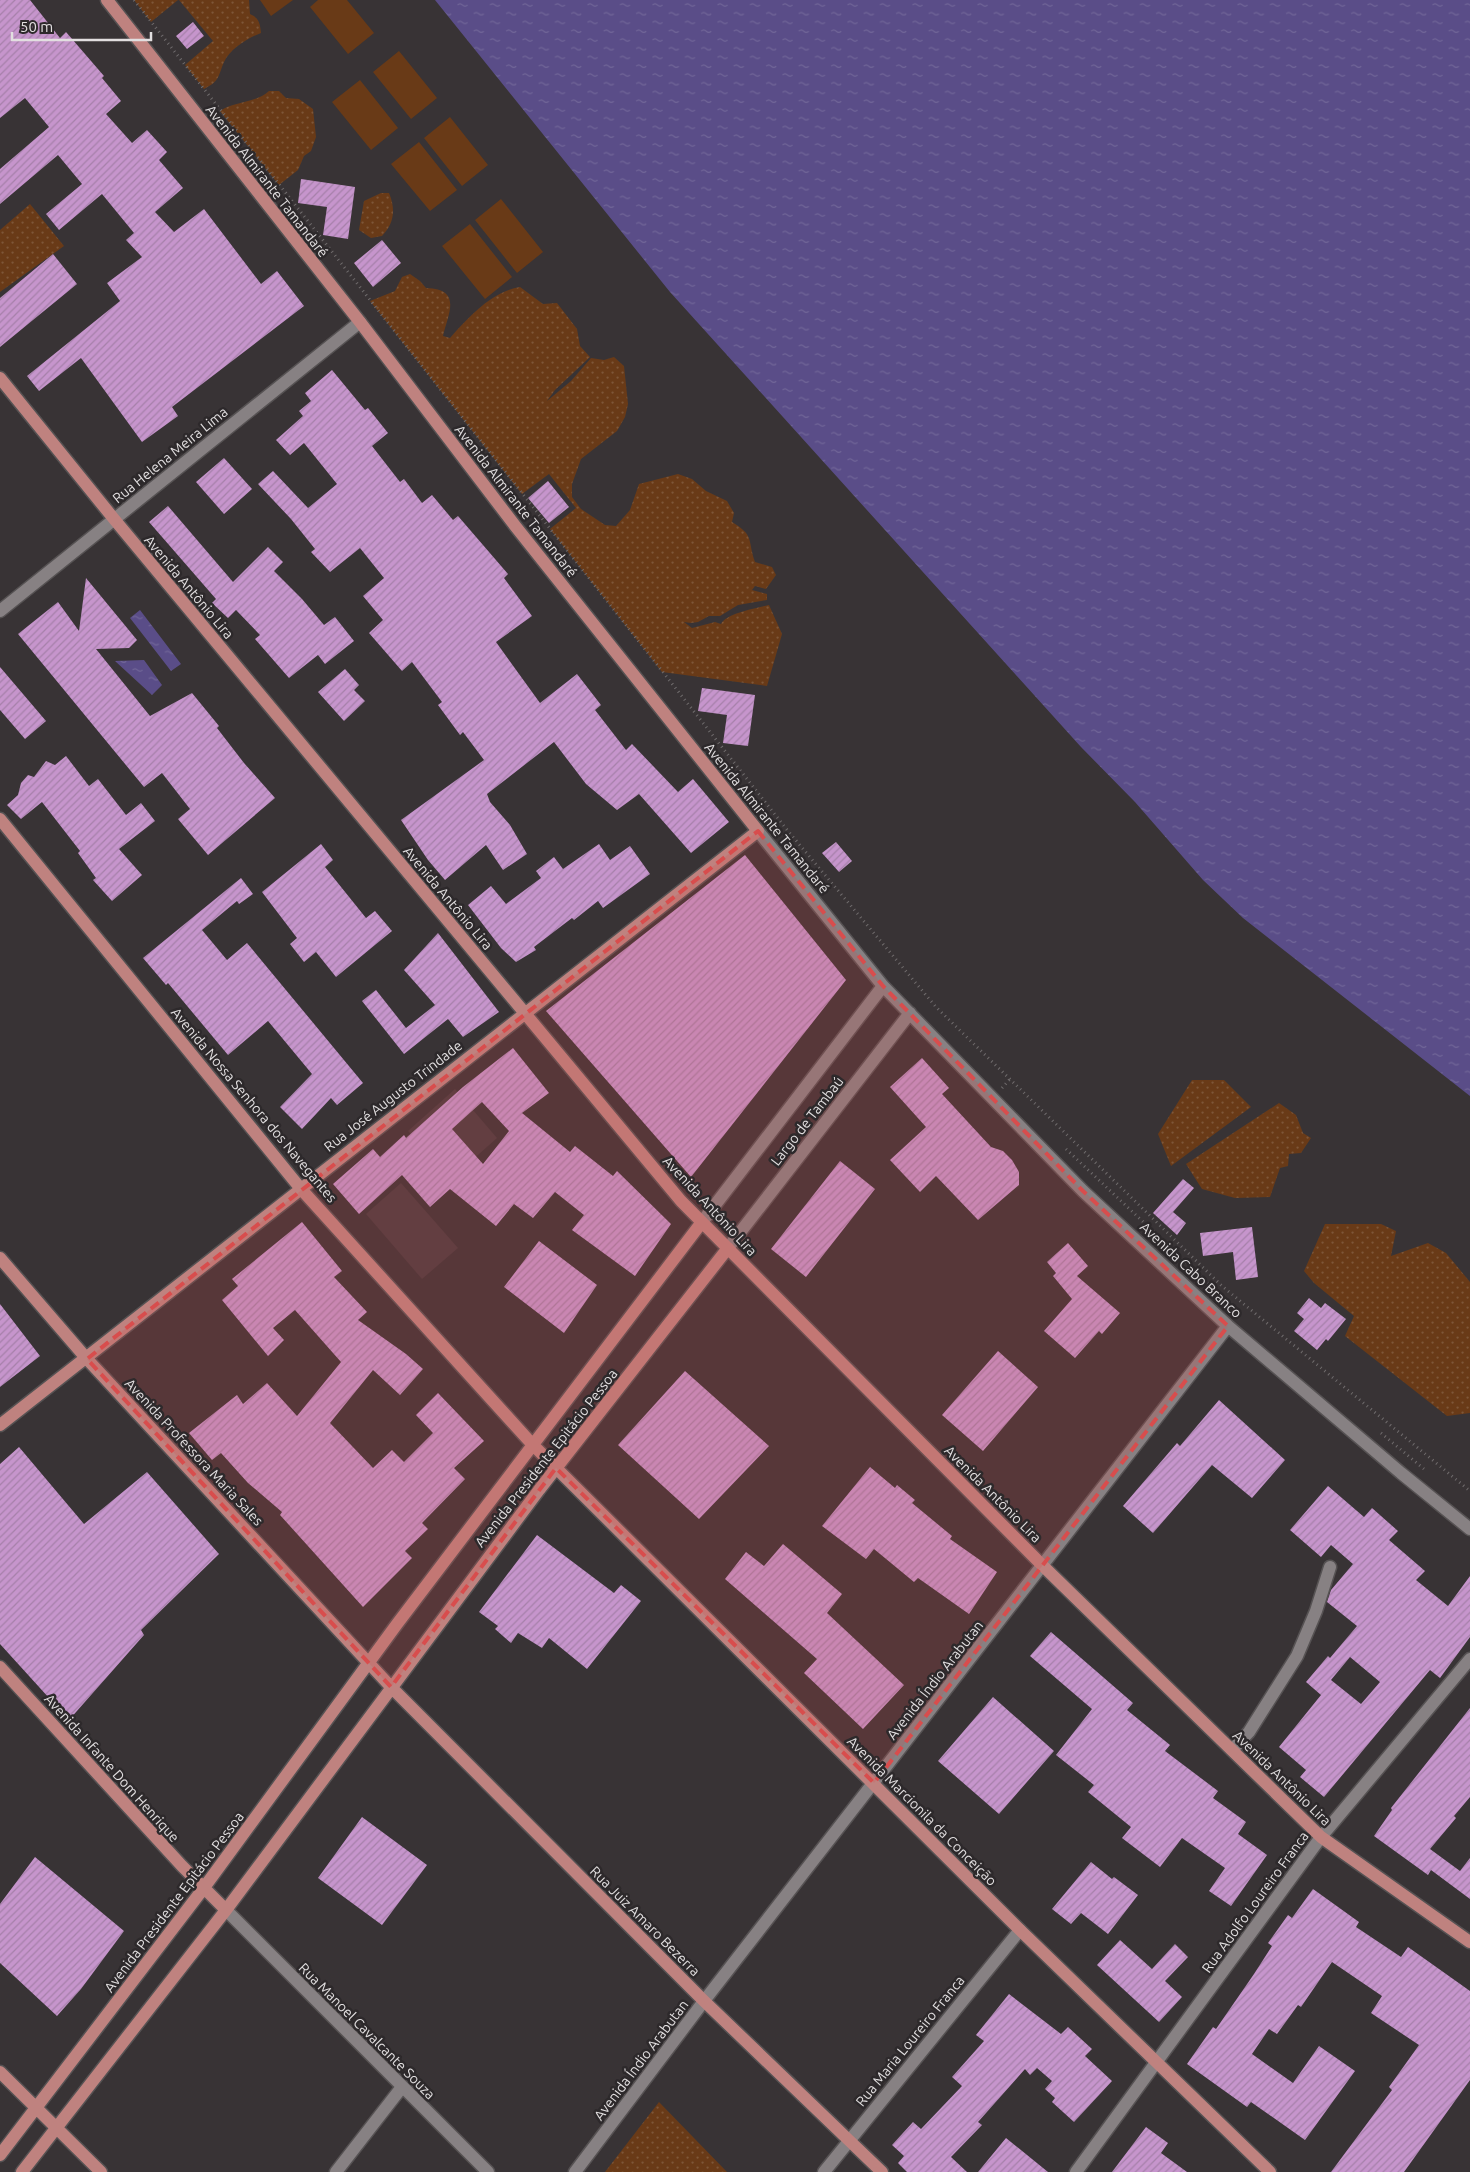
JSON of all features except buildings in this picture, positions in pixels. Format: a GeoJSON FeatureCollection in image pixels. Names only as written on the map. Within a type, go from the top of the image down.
{"type":"FeatureCollection","features":[{"type":"Feature","properties":{"kind":"main road","name":"Avenida Almirante Tamandaré"},"geometry":{"type":"LineString","coordinates":[[106,0],[360,322],[516,527],[758,831]]}},
{"type":"Feature","properties":{"kind":"main road","name":"Avenida Antônio Lira"},"geometry":{"type":"LineString","coordinates":[[0,378],[114,519],[681,1201],[1042,1565],[1321,1837],[1470,1942]]}},
{"type":"Feature","properties":{"kind":"main road","name":"Avenida Nossa Senhora dos Navegantes"},"geometry":{"type":"LineString","coordinates":[[0,820],[301,1188],[532,1444],[556,1468]]}},
{"type":"Feature","properties":{"kind":"main road","name":"Rua José Augusto Trindade"},"geometry":{"type":"LineString","coordinates":[[0,1425],[87,1359],[301,1188],[758,831]]}},
{"type":"Feature","properties":{"kind":"main road","name":"Avenida Presidente Epitácio Pessoa"},"geometry":{"type":"LineString","coordinates":[[0,2155],[203,1889],[532,1444],[702,1222]]}},
{"type":"Feature","properties":{"kind":"main road","name":"Avenida Presidente Epitácio Pessoa"},"geometry":{"type":"LineString","coordinates":[[22,2172],[226,1910],[556,1468],[728,1248]]}},
{"type":"Feature","properties":{"kind":"main road","name":"Avenida Professora Maria Sales"},"geometry":{"type":"LineString","coordinates":[[0,1258],[87,1359],[368,1664]]}},
{"type":"Feature","properties":{"kind":"main road","name":"Avenida Marcionila da Conceição"},"geometry":{"type":"LineString","coordinates":[[556,1468],[1020,1930],[1158,2061],[1270,2172]]}},
{"type":"Feature","properties":{"kind":"main road"},"geometry":{"type":"LineString","coordinates":[[368,1664],[391,1688]]}},
{"type":"Feature","properties":{"kind":"main road","name":"Avenida Infante Dom Henrique"},"geometry":{"type":"LineString","coordinates":[[0,1667],[203,1889],[226,1910]]}},
{"type":"Feature","properties":{"kind":"main road","name":"Rua Juiz Amaro Bezerra"},"geometry":{"type":"LineString","coordinates":[[391,1688],[704,2001],[882,2172]]}},
{"type":"Feature","properties":{"kind":"main road"},"geometry":{"type":"LineString","coordinates":[[0,2072],[101,2172]]}},
{"type":"Feature","properties":{"kind":"street","name":"Rua Helena Meira Lima"},"geometry":{"type":"LineString","coordinates":[[0,611],[360,322]]}},
{"type":"Feature","properties":{"kind":"street","name":"Avenida Almirante Tamandaré"},"geometry":{"type":"LineString","coordinates":[[758,831],[884,986],[910,1013]]}},
{"type":"Feature","properties":{"kind":"street","name":"Largo de Tambaú"},"geometry":{"type":"LineString","coordinates":[[702,1222],[884,986]]}},
{"type":"Feature","properties":{"kind":"street","name":"Largo de Tambaú"},"geometry":{"type":"LineString","coordinates":[[728,1248],[910,1013]]}},
{"type":"Feature","properties":{"kind":"street","name":"Avenida Cabo Branco"},"geometry":{"type":"LineString","coordinates":[[910,1013],[1084,1190],[1401,1473],[1470,1529]]}},
{"type":"Feature","properties":{"kind":"street","name":"Avenida Índio Arabutan"},"geometry":{"type":"LineString","coordinates":[[576,2172],[704,2001],[1230,1320]]}},
{"type":"Feature","properties":{"kind":"street"},"geometry":{"type":"LineString","coordinates":[[1232,1750],[1249,1732],[1297,1656],[1316,1611],[1330,1567]]}},
{"type":"Feature","properties":{"kind":"street","name":"Rua Adolfo Loureiro Franca"},"geometry":{"type":"LineString","coordinates":[[1076,2172],[1321,1837],[1470,1660]]}},
{"type":"Feature","properties":{"kind":"street","name":"Rua Manoel Cavalcante Souza"},"geometry":{"type":"LineString","coordinates":[[226,1910],[488,2172]]}},
{"type":"Feature","properties":{"kind":"street","name":"Rua Maria Loureiro Franca"},"geometry":{"type":"LineString","coordinates":[[824,2172],[1020,1930]]}},
{"type":"Feature","properties":{"kind":"street"},"geometry":{"type":"LineString","coordinates":[[336,2172],[402,2087]]}},
{"type":"Feature","properties":{"kind":"path"},"geometry":{"type":"LineString","coordinates":[[134,0],[788,831],[936,1007],[1222,1286],[1470,1491]]}},
{"type":"Feature","properties":{"kind":"path"},"geometry":{"type":"LineString","coordinates":[[995,1081],[1009,1095]]}},
{"type":"Feature","properties":{"kind":"path"},"geometry":{"type":"LineString","coordinates":[[1059,1142],[1231,1304],[1230,1320]]}},
{"type":"Feature","properties":{"kind":"path"},"geometry":{"type":"LineString","coordinates":[[1380,1432],[1425,1470]]}},
{"type":"Feature","properties":{"kind":"highlighted area"},"geometry":{"type":"Polygon","coordinates":[[[758,831],[883,986],[1083,1191],[1228,1326],[874,1783],[556,1468],[391,1687],[87,1359],[758,831]]]}},
{"type":"Feature","properties":{"kind":"shaded area"},"geometry":{"type":"Polygon","coordinates":[[[134,0],[178,0],[151,22],[134,0]]]}},
{"type":"Feature","properties":{"kind":"shaded area"},"geometry":{"type":"Polygon","coordinates":[[[179,0],[249,0],[250,14],[257,19],[259,24],[261,33],[235,48],[224,62],[216,81],[204,89],[185,65],[213,41],[179,0]]]}},
{"type":"Feature","properties":{"kind":"shaded area"},"geometry":{"type":"Polygon","coordinates":[[[260,0],[293,0],[271,16],[260,0]]]}},
{"type":"Feature","properties":{"kind":"shaded area"},"geometry":{"type":"Polygon","coordinates":[[[318,0],[347,0],[374,33],[348,54],[310,7],[318,0]]]}},
{"type":"Feature","properties":{"kind":"shaded area"},"geometry":{"type":"Polygon","coordinates":[[[399,51],[437,98],[411,119],[373,72],[399,51]]]}},
{"type":"Feature","properties":{"kind":"shaded area"},"geometry":{"type":"Polygon","coordinates":[[[360,80],[398,128],[371,150],[332,102],[360,80]]]}},
{"type":"Feature","properties":{"kind":"shaded area"},"geometry":{"type":"Polygon","coordinates":[[[269,91],[279,91],[286,98],[299,99],[313,109],[316,137],[311,151],[304,156],[298,170],[279,185],[220,111],[232,105],[258,98],[269,91]]]}},
{"type":"Feature","properties":{"kind":"shaded area"},"geometry":{"type":"Polygon","coordinates":[[[450,117],[488,165],[462,186],[424,138],[450,117]]]}},
{"type":"Feature","properties":{"kind":"shaded area"},"geometry":{"type":"Polygon","coordinates":[[[419,142],[457,190],[430,211],[391,164],[419,142]]]}},
{"type":"Feature","properties":{"kind":"shaded area"},"geometry":{"type":"Polygon","coordinates":[[[381,193],[389,193],[393,205],[393,216],[382,236],[371,238],[359,230],[364,201],[381,193]]]}},
{"type":"Feature","properties":{"kind":"shaded area"},"geometry":{"type":"Polygon","coordinates":[[[501,199],[543,252],[517,273],[475,220],[501,199]]]}},
{"type":"Feature","properties":{"kind":"shaded area"},"geometry":{"type":"Polygon","coordinates":[[[30,204],[64,246],[0,292],[0,230],[30,204]]]}},
{"type":"Feature","properties":{"kind":"shaded area"},"geometry":{"type":"Polygon","coordinates":[[[470,224],[512,277],[485,299],[442,246],[470,224]]]}},
{"type":"Feature","properties":{"kind":"shaded area"},"geometry":{"type":"Polygon","coordinates":[[[410,274],[426,288],[438,289],[449,298],[450,311],[443,336],[450,338],[481,306],[509,290],[520,287],[543,304],[557,303],[577,329],[580,346],[590,357],[555,390],[547,401],[571,381],[591,358],[604,360],[614,357],[624,366],[628,404],[625,417],[617,431],[581,459],[572,484],[572,497],[581,509],[605,525],[616,526],[630,510],[639,484],[678,474],[692,479],[706,491],[727,501],[734,513],[732,522],[747,535],[755,562],[772,567],[776,575],[766,589],[755,586],[752,590],[767,594],[767,600],[738,605],[720,616],[709,616],[698,622],[684,622],[692,628],[715,622],[721,624],[724,620],[735,614],[769,605],[782,634],[767,686],[662,672],[550,529],[576,508],[549,474],[522,494],[370,301],[395,291],[402,277],[410,274]]]}},
{"type":"Feature","properties":{"kind":"shaded area"},"geometry":{"type":"Polygon","coordinates":[[[1192,1080],[1224,1080],[1251,1107],[1171,1166],[1158,1134],[1192,1080]]]}},
{"type":"Feature","properties":{"kind":"shaded area"},"geometry":{"type":"Polygon","coordinates":[[[455,1089],[497,1138],[451,1179],[408,1131],[455,1089]]]}},
{"type":"Feature","properties":{"kind":"shaded area"},"geometry":{"type":"Polygon","coordinates":[[[1279,1103],[1296,1115],[1303,1133],[1311,1138],[1301,1153],[1289,1154],[1288,1166],[1280,1168],[1270,1197],[1235,1198],[1202,1189],[1186,1164],[1279,1103]]]}},
{"type":"Feature","properties":{"kind":"shaded area"},"geometry":{"type":"Polygon","coordinates":[[[401,1183],[458,1248],[422,1279],[366,1214],[401,1183]]]}},
{"type":"Feature","properties":{"kind":"shaded area"},"geometry":{"type":"Polygon","coordinates":[[[1325,1224],[1381,1224],[1396,1231],[1391,1256],[1428,1243],[1446,1253],[1470,1282],[1470,1413],[1447,1416],[1345,1336],[1354,1316],[1314,1283],[1304,1271],[1325,1224]]]}},
{"type":"Feature","properties":{"kind":"shaded area"},"geometry":{"type":"Polygon","coordinates":[[[659,2102],[727,2172],[605,2172],[659,2102]]]}},
{"type":"Feature","properties":{"kind":"water"},"geometry":{"type":"Polygon","coordinates":[[[435,0],[1470,0],[1470,1096],[1243,918],[1203,880],[1135,802],[1081,747],[670,292],[435,0]]]}},
{"type":"Feature","properties":{"kind":"water"},"geometry":{"type":"Polygon","coordinates":[[[140,610],[181,664],[171,671],[130,618],[140,610]]]}},
{"type":"Feature","properties":{"kind":"water"},"geometry":{"type":"Polygon","coordinates":[[[144,660],[162,685],[152,695],[115,661],[144,660]]]}}]}
